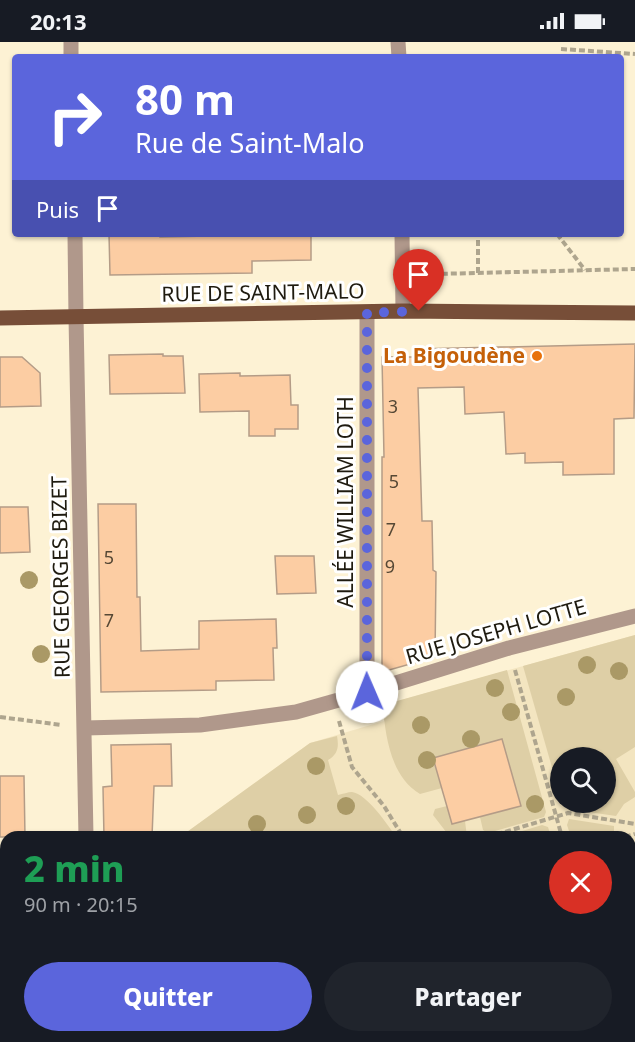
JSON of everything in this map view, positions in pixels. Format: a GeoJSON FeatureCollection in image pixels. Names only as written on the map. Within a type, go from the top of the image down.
{"type":"FeatureCollection","features":[{"type":"Feature","properties":{"kind":"main road","name":"RUE DE SAINT-MALO"},"geometry":{"type":"LineString","coordinates":[[0,318],[403,311],[635,313]]}},
{"type":"Feature","properties":{"kind":"street","name":"RUE GEORGES BIZET"},"geometry":{"type":"LineString","coordinates":[[75,237],[86,831]]}},
{"type":"Feature","properties":{"kind":"street"},"geometry":{"type":"LineString","coordinates":[[402,237],[403,311]]}},
{"type":"Feature","properties":{"kind":"street","name":"ALLÉE WILLIAM LOTH"},"geometry":{"type":"LineString","coordinates":[[367,313],[367,692]]}},
{"type":"Feature","properties":{"kind":"street","name":"RUE JOSEPH LOTTE"},"geometry":{"type":"LineString","coordinates":[[85,728],[200,725],[296,712],[509,648],[635,616]]}},
{"type":"Feature","properties":{"kind":"path"},"geometry":{"type":"LineString","coordinates":[[561,50],[635,54]]}},
{"type":"Feature","properties":{"kind":"path"},"geometry":{"type":"LineString","coordinates":[[478,237],[478,273]]}},
{"type":"Feature","properties":{"kind":"path"},"geometry":{"type":"LineString","coordinates":[[559,237],[585,270]]}},
{"type":"Feature","properties":{"kind":"path"},"geometry":{"type":"LineString","coordinates":[[402,267],[435,274],[635,269]]}},
{"type":"Feature","properties":{"kind":"path"},"geometry":{"type":"LineString","coordinates":[[515,668],[560,831]]}},
{"type":"Feature","properties":{"kind":"path"},"geometry":{"type":"LineString","coordinates":[[0,717],[85,728]]}},
{"type":"Feature","properties":{"kind":"path"},"geometry":{"type":"LineString","coordinates":[[343,734],[352,767],[384,806],[399,831]]}},
{"type":"Feature","properties":{"kind":"path"},"geometry":{"type":"LineString","coordinates":[[508,831],[568,813],[635,824]]}},
{"type":"Feature","properties":{"kind":"shaded area"},"geometry":{"type":"Polygon","coordinates":[[[635,635],[635,831],[188,831],[310,743],[384,721],[383,705],[635,635]]]}},
{"type":"Feature","properties":{"kind":"shaded area"},"geometry":{"type":"Polygon","coordinates":[[[635,635],[635,747],[616,759],[616,747],[550,747],[550,760],[523,666],[635,635]]]}},
{"type":"Feature","properties":{"kind":"shaded area"},"geometry":{"type":"Polygon","coordinates":[[[507,670],[546,812],[544,817],[495,831],[485,831],[480,817],[521,806],[433,758],[442,788],[420,794],[402,777],[391,755],[383,705],[507,670]]]}},
{"type":"Feature","properties":{"kind":"shaded area"},"geometry":{"type":"Polygon","coordinates":[[[337,736],[337,750],[328,760],[338,795],[352,792],[364,798],[392,831],[188,831],[310,743],[337,736]]]}},
{"type":"Feature","properties":{"kind":"shaded area"},"geometry":{"type":"Polygon","coordinates":[[[616,759],[635,792],[635,797],[624,804],[616,816],[595,813],[616,813],[616,759]]]}},
{"type":"Feature","properties":{"kind":"shaded area"},"geometry":{"type":"Polygon","coordinates":[[[447,806],[452,824],[465,821],[466,831],[445,831],[433,815],[435,809],[447,806]]]}},
{"type":"Feature","properties":{"kind":"shaded area"},"geometry":{"type":"Polygon","coordinates":[[[569,819],[614,826],[614,831],[569,831],[567,825],[569,819]]]}},
{"type":"Feature","properties":{"kind":"shaded area"},"geometry":{"type":"Polygon","coordinates":[[[542,825],[548,827],[549,831],[522,831],[542,825]]]}},
{"type":"Feature","properties":{"kind":"building"},"geometry":{"type":"Polygon","coordinates":[[[109,237],[311,237],[311,260],[252,261],[252,273],[110,275],[109,237]]]}},
{"type":"Feature","properties":{"kind":"building"},"geometry":{"type":"Polygon","coordinates":[[[635,344],[634,418],[614,419],[614,474],[563,475],[563,462],[525,463],[525,453],[506,454],[504,412],[465,414],[464,387],[418,388],[422,521],[432,521],[433,570],[436,572],[435,657],[382,672],[382,457],[384,457],[382,357],[416,357],[416,349],[635,344]]]}},
{"type":"Feature","properties":{"kind":"building"},"geometry":{"type":"Polygon","coordinates":[[[163,354],[163,356],[183,356],[185,393],[110,394],[109,355],[163,354]]]}},
{"type":"Feature","properties":{"kind":"building"},"geometry":{"type":"Polygon","coordinates":[[[0,357],[22,357],[40,373],[41,406],[0,407],[0,357]]]}},
{"type":"Feature","properties":{"kind":"building"},"geometry":{"type":"Polygon","coordinates":[[[240,373],[240,376],[290,375],[291,405],[298,405],[298,429],[275,429],[275,436],[249,436],[249,411],[200,412],[199,374],[240,373]]]}},
{"type":"Feature","properties":{"kind":"building"},"geometry":{"type":"Polygon","coordinates":[[[98,504],[136,504],[137,597],[140,597],[141,651],[199,649],[199,621],[276,619],[277,648],[273,648],[274,680],[216,681],[216,690],[101,692],[98,504]]]}},
{"type":"Feature","properties":{"kind":"building"},"geometry":{"type":"Polygon","coordinates":[[[0,507],[28,507],[30,552],[0,553],[0,507]]]}},
{"type":"Feature","properties":{"kind":"building"},"geometry":{"type":"Polygon","coordinates":[[[275,556],[314,556],[316,593],[277,594],[275,556]]]}},
{"type":"Feature","properties":{"kind":"building"},"geometry":{"type":"Polygon","coordinates":[[[502,739],[521,806],[452,824],[433,758],[502,739]]]}},
{"type":"Feature","properties":{"kind":"building"},"geometry":{"type":"Polygon","coordinates":[[[171,744],[172,786],[154,786],[152,831],[104,831],[103,787],[112,786],[111,745],[171,744]]]}},
{"type":"Feature","properties":{"kind":"building"},"geometry":{"type":"Polygon","coordinates":[[[0,776],[24,776],[25,831],[0,831],[0,776]]]}},
{"type":"Feature","properties":{"kind":"place","name":"La Bigoudène"},"geometry":{"type":"Point","coordinates":[537,356]}},
{"type":"Feature","properties":{"kind":"route"},"geometry":{"type":"LineString","coordinates":[[367,692],[367,313],[419,311]]}}]}
